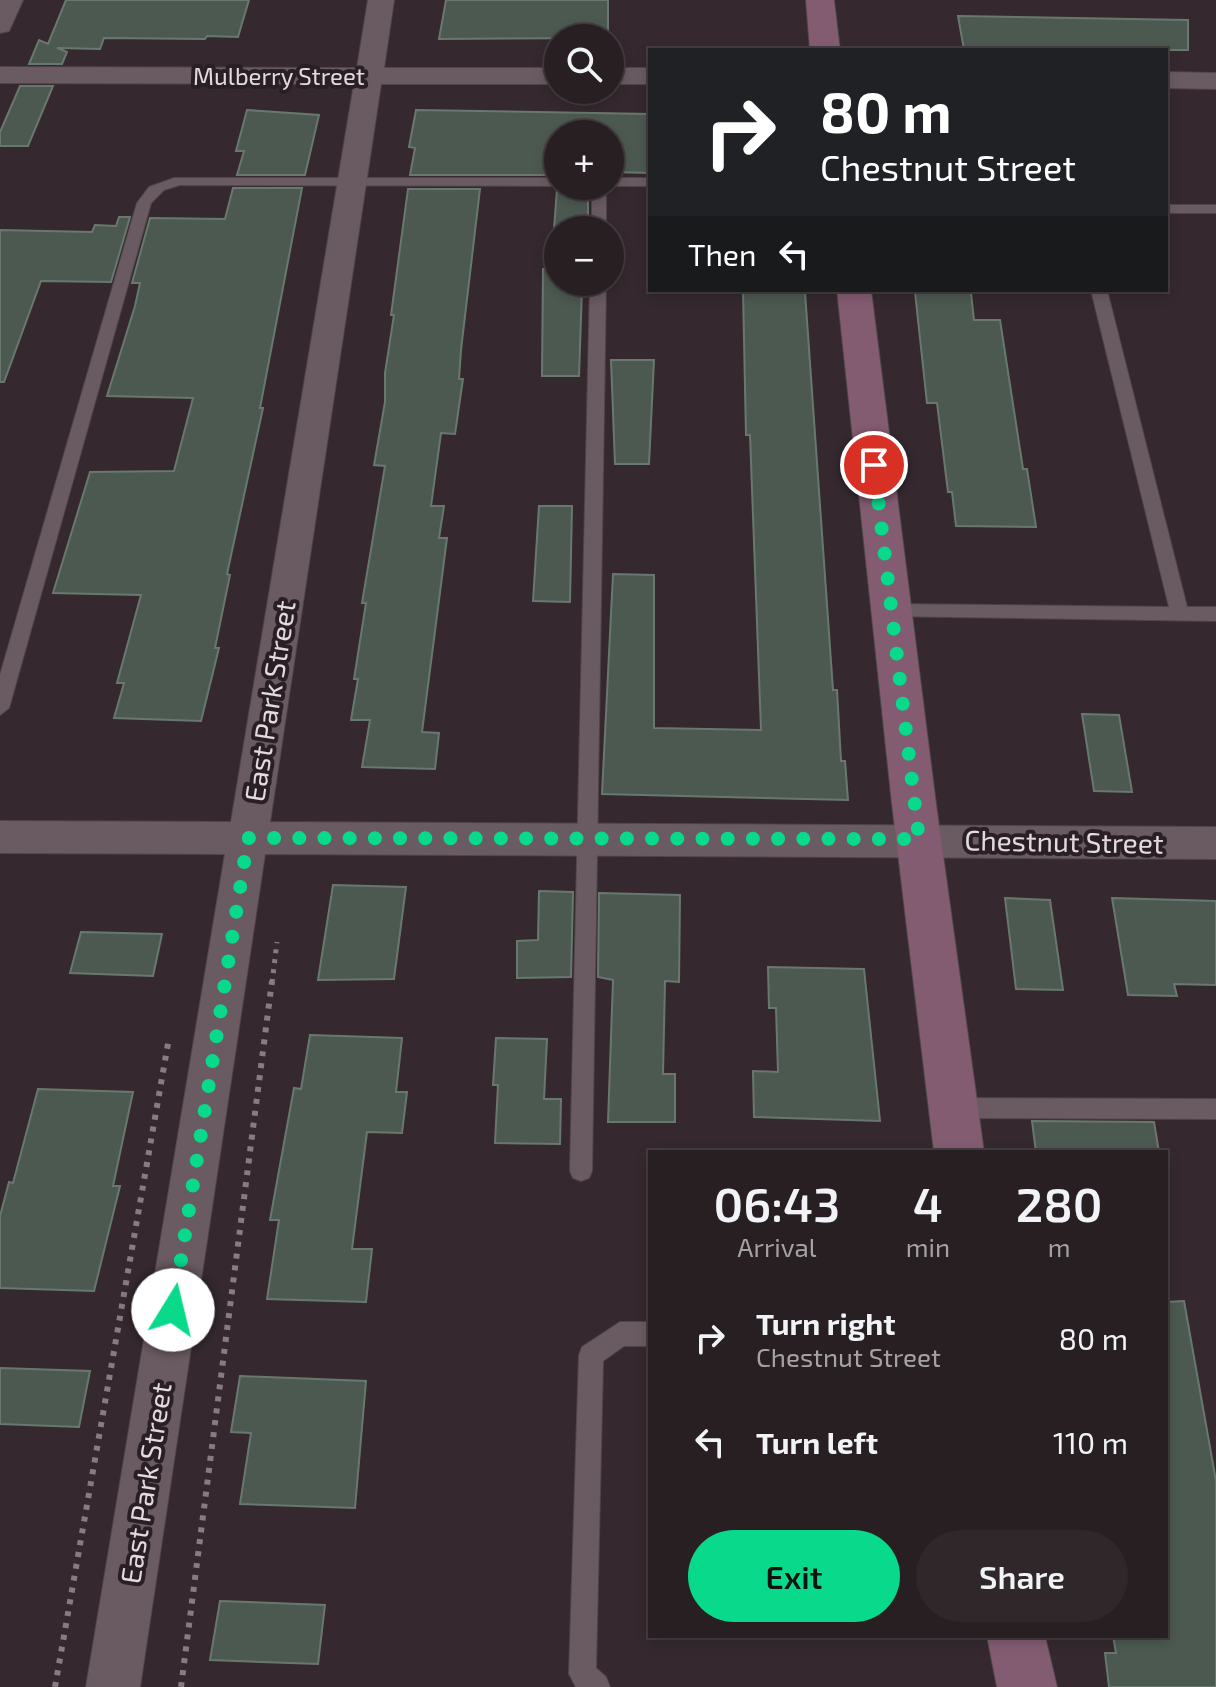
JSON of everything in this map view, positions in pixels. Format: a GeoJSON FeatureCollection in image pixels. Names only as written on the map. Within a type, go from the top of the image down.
{"type":"FeatureCollection","features":[{"type":"Feature","properties":{"kind":"street"},"geometry":{"type":"LineString","coordinates":[[0,25],[10,0]]}},
{"type":"Feature","properties":{"kind":"street","name":"East Park Street"},"geometry":{"type":"LineString","coordinates":[[113,1687],[381,0]]}},
{"type":"Feature","properties":{"kind":"street"},"geometry":{"type":"LineString","coordinates":[[820,0],[825,48]]}},
{"type":"Feature","properties":{"kind":"street","name":"Mulberry Street"},"geometry":{"type":"LineString","coordinates":[[0,75],[544,76]]}},
{"type":"Feature","properties":{"kind":"street"},"geometry":{"type":"LineString","coordinates":[[624,76],[648,76]]}},
{"type":"Feature","properties":{"kind":"street"},"geometry":{"type":"LineString","coordinates":[[1168,80],[1216,81]]}},
{"type":"Feature","properties":{"kind":"street"},"geometry":{"type":"LineString","coordinates":[[854,292],[957,1130]]}},
{"type":"Feature","properties":{"kind":"street","name":"Chestnut Street"},"geometry":{"type":"LineString","coordinates":[[0,837],[919,839],[1216,843]]}},
{"type":"Feature","properties":{"kind":"street"},"geometry":{"type":"LineString","coordinates":[[1016,1638],[1017,1687]]}},
{"type":"Feature","properties":{"kind":"street"},"geometry":{"type":"LineString","coordinates":[[1016,1638],[1027,1687]]}},
{"type":"Feature","properties":{"kind":"lane"},"geometry":{"type":"LineString","coordinates":[[0,708],[144,203],[150,193],[162,184],[180,181],[544,182]]}},
{"type":"Feature","properties":{"kind":"lane"},"geometry":{"type":"LineString","coordinates":[[624,182],[648,182]]}},
{"type":"Feature","properties":{"kind":"lane"},"geometry":{"type":"LineString","coordinates":[[1168,209],[1216,209]]}},
{"type":"Feature","properties":{"kind":"lane"},"geometry":{"type":"LineString","coordinates":[[1100,292],[1180,614]]}},
{"type":"Feature","properties":{"kind":"lane"},"geometry":{"type":"LineString","coordinates":[[581,1171],[598,296]]}},
{"type":"Feature","properties":{"kind":"lane"},"geometry":{"type":"LineString","coordinates":[[891,611],[1216,614]]}},
{"type":"Feature","properties":{"kind":"lane"},"geometry":{"type":"LineString","coordinates":[[957,1130],[1216,1109]]}},
{"type":"Feature","properties":{"kind":"lane"},"geometry":{"type":"LineString","coordinates":[[596,1687],[582,1674],[591,1355],[620,1334],[648,1334]]}},
{"type":"Feature","properties":{"kind":"building"},"geometry":{"type":"Polygon","coordinates":[[[66,0],[249,0],[238,37],[104,38],[100,49],[57,48],[67,52],[62,64],[29,64],[39,40],[48,44],[66,0]]]}},
{"type":"Feature","properties":{"kind":"building"},"geometry":{"type":"Polygon","coordinates":[[[446,0],[608,0],[608,24],[544,24],[544,38],[439,39],[446,0]]]}},
{"type":"Feature","properties":{"kind":"building"},"geometry":{"type":"Polygon","coordinates":[[[958,16],[1188,20],[1188,50],[964,48],[958,16]]]}},
{"type":"Feature","properties":{"kind":"building"},"geometry":{"type":"Polygon","coordinates":[[[20,86],[53,86],[28,146],[0,146],[0,132],[20,86]]]}},
{"type":"Feature","properties":{"kind":"building"},"geometry":{"type":"Polygon","coordinates":[[[247,110],[319,115],[305,175],[237,175],[244,151],[236,151],[247,110]]]}},
{"type":"Feature","properties":{"kind":"building"},"geometry":{"type":"Polygon","coordinates":[[[416,110],[648,114],[648,173],[624,172],[624,120],[544,120],[544,175],[410,175],[415,148],[409,147],[416,110]]]}},
{"type":"Feature","properties":{"kind":"building"},"geometry":{"type":"Polygon","coordinates":[[[233,188],[302,188],[260,408],[263,408],[227,574],[230,575],[215,648],[219,648],[201,721],[114,718],[124,683],[117,683],[141,595],[53,593],[90,472],[174,471],[193,398],[107,396],[135,306],[140,283],[132,283],[150,218],[225,219],[233,188]]]}},
{"type":"Feature","properties":{"kind":"building"},"geometry":{"type":"Polygon","coordinates":[[[408,189],[480,189],[461,350],[459,379],[463,379],[455,434],[441,433],[431,506],[444,506],[439,538],[447,538],[422,732],[439,733],[435,769],[362,767],[370,720],[351,720],[366,603],[362,603],[385,466],[374,465],[385,402],[385,373],[394,315],[391,315],[408,189]]]}},
{"type":"Feature","properties":{"kind":"building"},"geometry":{"type":"Polygon","coordinates":[[[556,200],[588,200],[588,216],[555,216],[556,200]]]}},
{"type":"Feature","properties":{"kind":"building"},"geometry":{"type":"Polygon","coordinates":[[[119,217],[130,217],[111,282],[41,281],[4,382],[0,382],[0,230],[92,232],[95,225],[116,226],[119,217]]]}},
{"type":"Feature","properties":{"kind":"building"},"geometry":{"type":"Polygon","coordinates":[[[543,269],[544,296],[582,296],[579,376],[542,376],[543,269]]]}},
{"type":"Feature","properties":{"kind":"building"},"geometry":{"type":"Polygon","coordinates":[[[743,292],[805,292],[833,690],[837,690],[841,761],[845,761],[848,800],[602,794],[613,574],[654,575],[654,728],[761,730],[750,435],[746,435],[743,292]]]}},
{"type":"Feature","properties":{"kind":"building"},"geometry":{"type":"Polygon","coordinates":[[[915,292],[971,293],[974,320],[1000,320],[1023,469],[1027,469],[1036,527],[956,526],[952,492],[948,492],[937,403],[927,403],[915,292]]]}},
{"type":"Feature","properties":{"kind":"building"},"geometry":{"type":"Polygon","coordinates":[[[611,360],[654,360],[649,464],[615,464],[611,360]]]}},
{"type":"Feature","properties":{"kind":"building"},"geometry":{"type":"Polygon","coordinates":[[[539,506],[572,506],[570,602],[533,601],[539,506]]]}},
{"type":"Feature","properties":{"kind":"building"},"geometry":{"type":"Polygon","coordinates":[[[1082,714],[1119,715],[1132,792],[1094,791],[1082,714]]]}},
{"type":"Feature","properties":{"kind":"building"},"geometry":{"type":"Polygon","coordinates":[[[333,885],[406,887],[394,979],[318,980],[333,885]]]}},
{"type":"Feature","properties":{"kind":"building"},"geometry":{"type":"Polygon","coordinates":[[[539,891],[573,892],[571,977],[517,978],[517,941],[538,940],[539,891]]]}},
{"type":"Feature","properties":{"kind":"building"},"geometry":{"type":"Polygon","coordinates":[[[599,893],[680,895],[679,982],[665,981],[663,1074],[675,1074],[675,1122],[608,1122],[613,980],[598,977],[599,893]]]}},
{"type":"Feature","properties":{"kind":"building"},"geometry":{"type":"Polygon","coordinates":[[[1005,898],[1050,900],[1063,990],[1016,989],[1005,898]]]}},
{"type":"Feature","properties":{"kind":"building"},"geometry":{"type":"Polygon","coordinates":[[[1112,898],[1216,901],[1216,985],[1174,984],[1177,996],[1128,995],[1112,898]]]}},
{"type":"Feature","properties":{"kind":"building"},"geometry":{"type":"Polygon","coordinates":[[[81,932],[162,934],[153,976],[70,973],[81,932]]]}},
{"type":"Feature","properties":{"kind":"building"},"geometry":{"type":"Polygon","coordinates":[[[768,967],[864,969],[880,1121],[754,1117],[753,1071],[778,1072],[776,1008],[769,1008],[768,967]]]}},
{"type":"Feature","properties":{"kind":"building"},"geometry":{"type":"Polygon","coordinates":[[[310,1035],[402,1038],[396,1092],[407,1092],[402,1133],[367,1132],[352,1249],[372,1249],[366,1302],[267,1299],[279,1220],[270,1220],[294,1088],[301,1089],[310,1035]]]}},
{"type":"Feature","properties":{"kind":"building"},"geometry":{"type":"Polygon","coordinates":[[[496,1038],[547,1039],[544,1099],[561,1099],[560,1144],[495,1143],[498,1085],[493,1085],[496,1038]]]}},
{"type":"Feature","properties":{"kind":"building"},"geometry":{"type":"Polygon","coordinates":[[[38,1089],[133,1092],[113,1186],[120,1186],[94,1291],[0,1288],[0,1216],[9,1182],[13,1183],[38,1089]]]}},
{"type":"Feature","properties":{"kind":"building"},"geometry":{"type":"Polygon","coordinates":[[[1032,1121],[1154,1122],[1159,1150],[1036,1150],[1032,1121]]]}},
{"type":"Feature","properties":{"kind":"building"},"geometry":{"type":"Polygon","coordinates":[[[1184,1301],[1216,1481],[1216,1687],[1109,1687],[1105,1653],[1116,1653],[1113,1638],[1168,1638],[1168,1302],[1184,1301]]]}},
{"type":"Feature","properties":{"kind":"building"},"geometry":{"type":"Polygon","coordinates":[[[0,1368],[90,1371],[79,1427],[0,1424],[0,1368]]]}},
{"type":"Feature","properties":{"kind":"building"},"geometry":{"type":"Polygon","coordinates":[[[240,1376],[366,1381],[355,1508],[240,1504],[251,1433],[231,1432],[240,1376]]]}},
{"type":"Feature","properties":{"kind":"building"},"geometry":{"type":"Polygon","coordinates":[[[220,1601],[325,1605],[318,1664],[210,1660],[220,1601]]]}},
{"type":"Feature","properties":{"kind":"route"},"geometry":{"type":"LineString","coordinates":[[173,1310],[248,838],[919,839],[874,465]]}}]}
